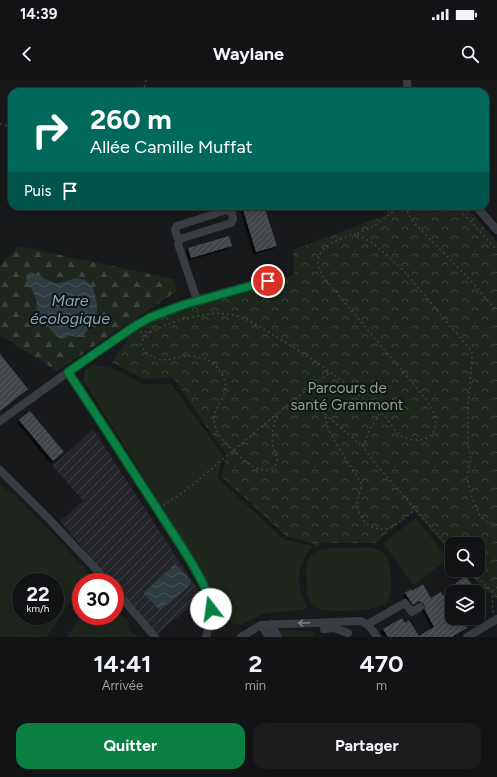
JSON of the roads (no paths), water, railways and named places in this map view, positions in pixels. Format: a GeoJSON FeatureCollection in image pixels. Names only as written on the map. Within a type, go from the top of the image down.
{"type":"FeatureCollection","features":[{"type":"Feature","properties":{"kind":"street"},"geometry":{"type":"LineString","coordinates":[[227,210],[232,213],[233,219],[231,223],[180,239],[177,237],[175,229],[177,226],[227,210]]}},
{"type":"Feature","properties":{"kind":"street"},"geometry":{"type":"LineString","coordinates":[[480,210],[497,230]]}},
{"type":"Feature","properties":{"kind":"street"},"geometry":{"type":"LineString","coordinates":[[180,239],[178,244],[197,300]]}},
{"type":"Feature","properties":{"kind":"street"},"geometry":{"type":"LineString","coordinates":[[0,421],[68,372],[135,326],[151,317],[197,300],[268,281]]}},
{"type":"Feature","properties":{"kind":"street"},"geometry":{"type":"LineString","coordinates":[[68,372],[157,509],[189,560],[210,598],[210,622],[206,637]]}},
{"type":"Feature","properties":{"kind":"street"},"geometry":{"type":"LineString","coordinates":[[0,470],[48,517],[100,573]]}},
{"type":"Feature","properties":{"kind":"street"},"geometry":{"type":"LineString","coordinates":[[124,601],[155,637]]}},
{"type":"Feature","properties":{"kind":"street"},"geometry":{"type":"LineString","coordinates":[[368,624],[406,603],[412,612],[420,607]]}},
{"type":"Feature","properties":{"kind":"street"},"geometry":{"type":"LineString","coordinates":[[467,637],[495,620]]}},
{"type":"Feature","properties":{"kind":"street"},"geometry":{"type":"LineString","coordinates":[[323,629],[361,621],[368,624],[377,637]]}},
{"type":"Feature","properties":{"kind":"street"},"geometry":{"type":"LineString","coordinates":[[271,624],[278,637]]}},
{"type":"Feature","properties":{"kind":"street"},"geometry":{"type":"LineString","coordinates":[[241,637],[261,625],[271,624],[323,629],[334,628],[348,633]]}},
{"type":"Feature","properties":{"kind":"street"},"geometry":{"type":"LineString","coordinates":[[261,625],[268,637]]}},
{"type":"Feature","properties":{"kind":"water","name":"Mare écologique"},"geometry":{"type":"Polygon","coordinates":[[[31,272],[54,283],[76,278],[86,280],[93,288],[97,303],[97,315],[94,324],[83,335],[79,337],[70,336],[63,339],[59,338],[38,319],[36,312],[36,298],[26,279],[27,274],[31,272]]]}},
{"type":"Feature","properties":{"kind":"water"},"geometry":{"type":"Polygon","coordinates":[[[174,565],[178,566],[190,580],[191,584],[160,610],[144,594],[144,592],[174,565]]]}},
{"type":"Feature","properties":{"kind":"park label","name":"Parcours de santé Grammont"},"geometry":{"type":"Point","coordinates":[347,396]}}]}
